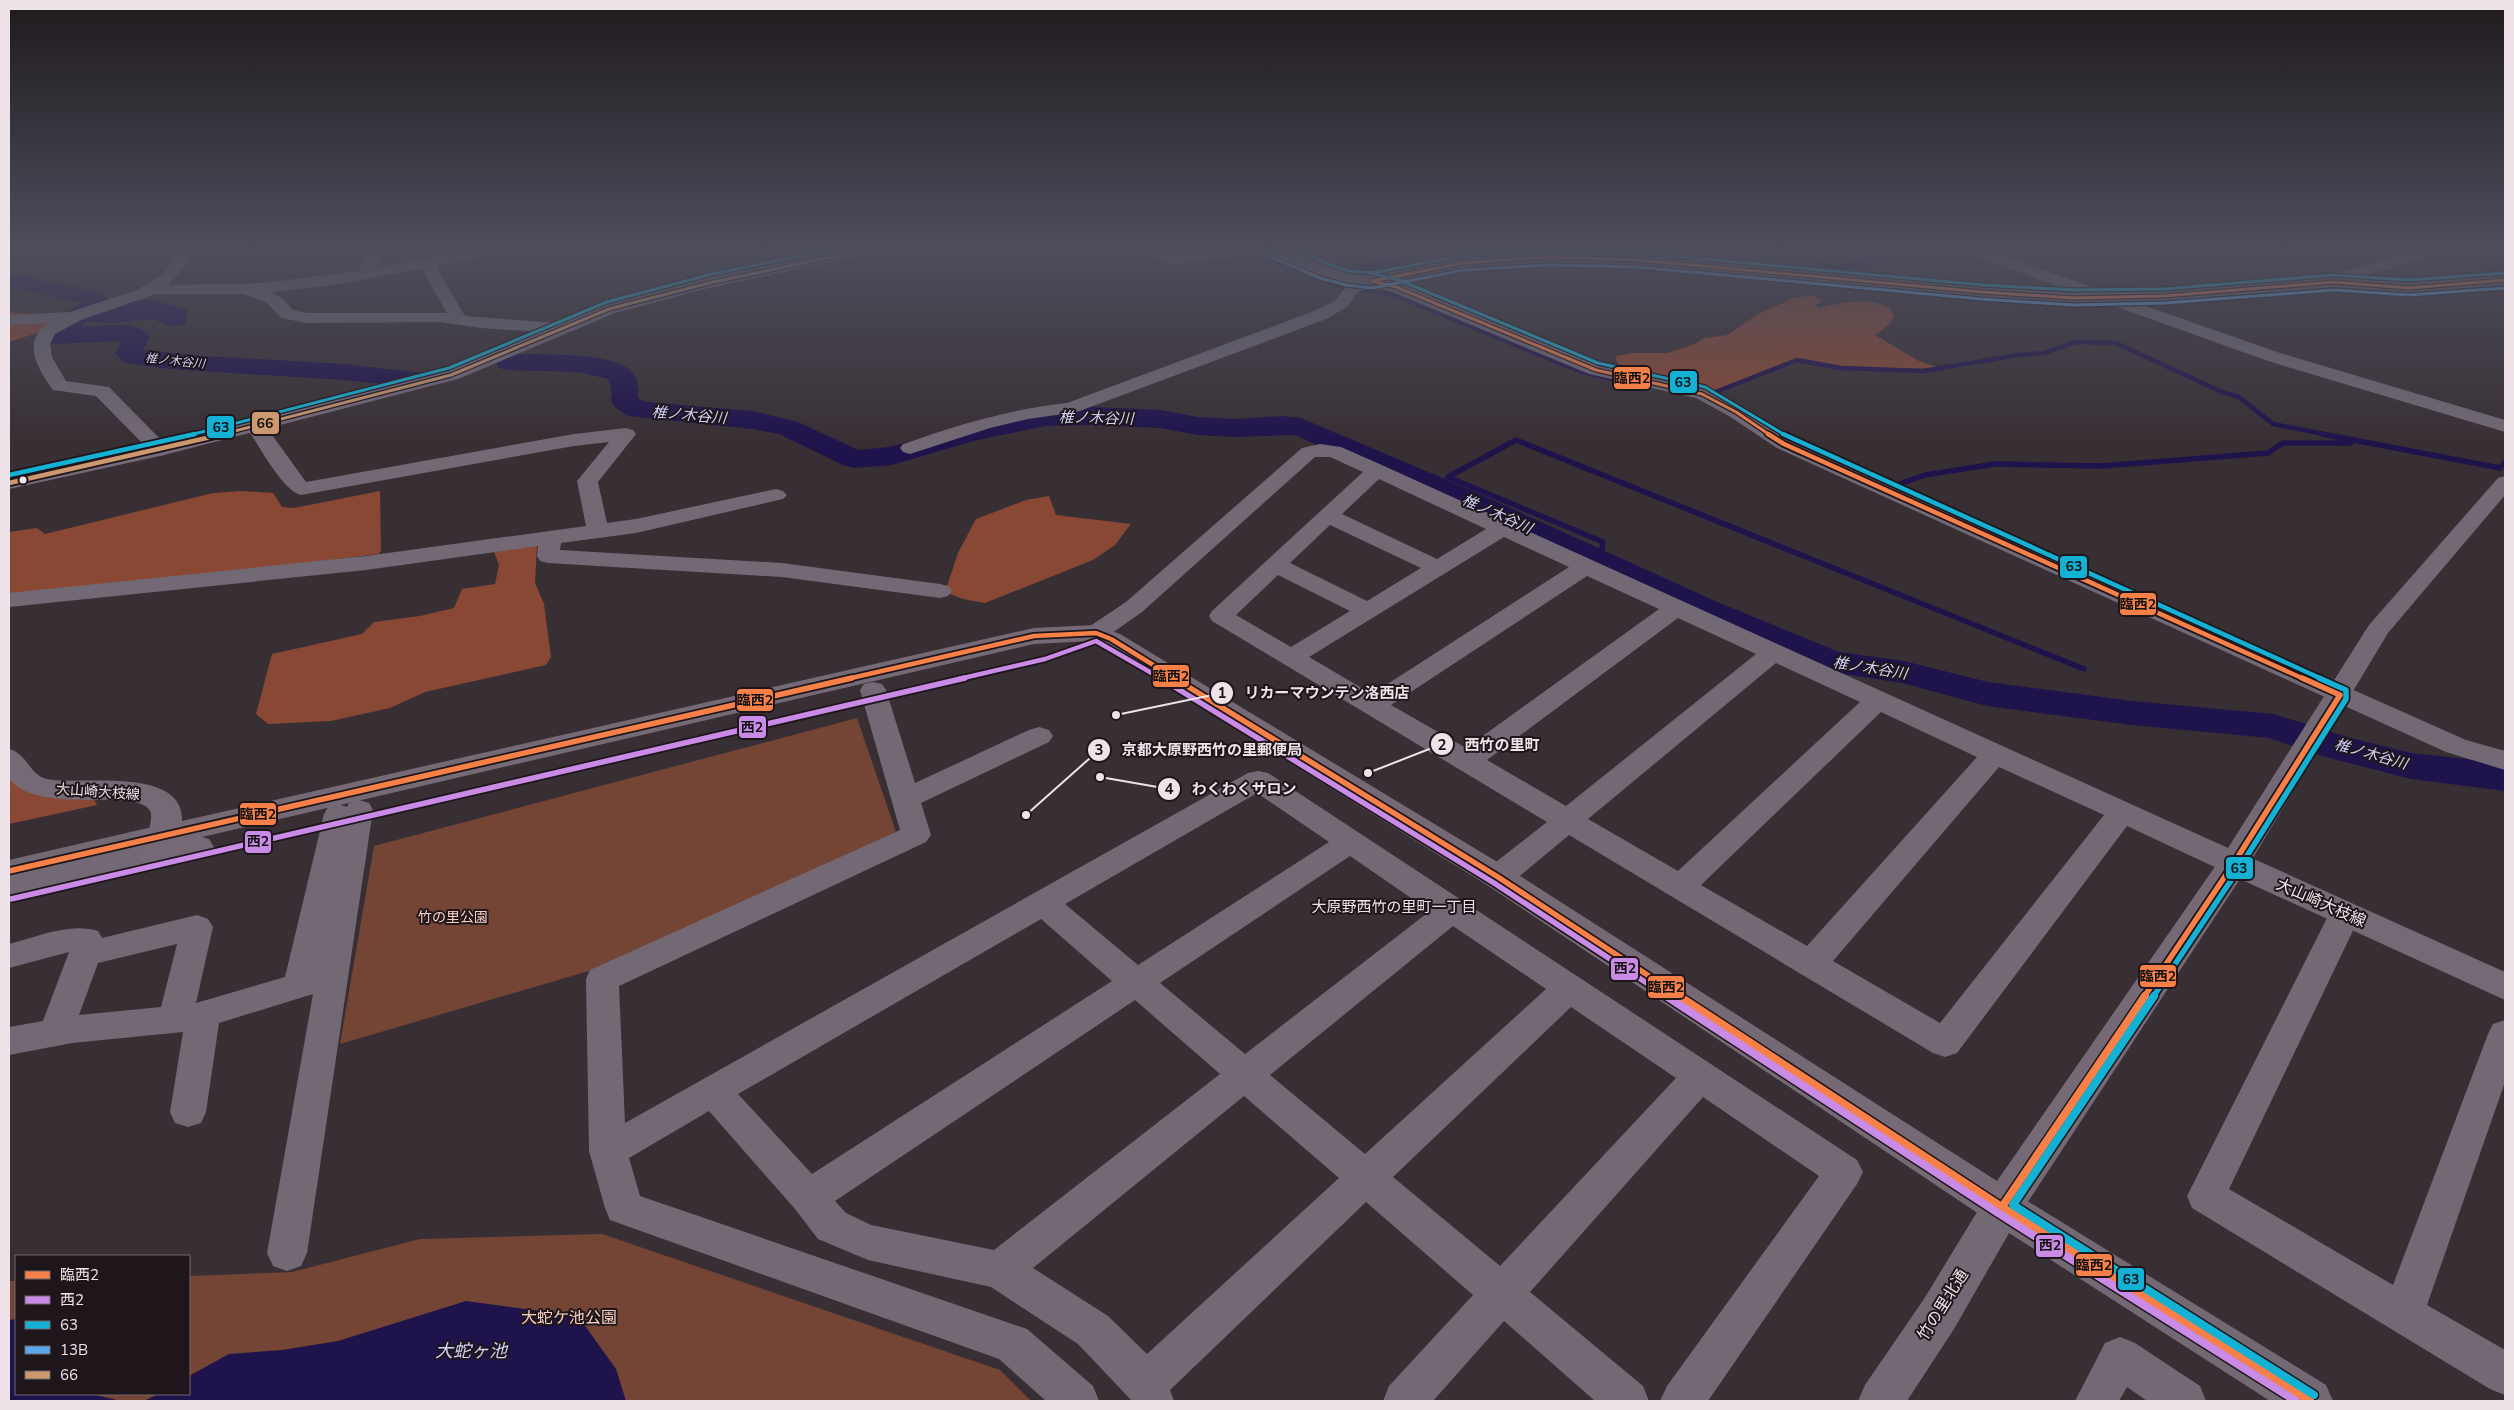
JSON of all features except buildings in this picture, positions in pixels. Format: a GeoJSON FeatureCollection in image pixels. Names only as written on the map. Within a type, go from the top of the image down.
{"type":"FeatureCollection","features":[{"type":"Feature","properties":{"kind":"main road"},"geometry":{"type":"LineString","coordinates":[[9,483],[160,450],[475,367],[510,352],[556,328],[598,313]]}},
{"type":"Feature","properties":{"kind":"main road"},"geometry":{"type":"LineString","coordinates":[[157,847],[349,812],[1043,652],[1096,633]]}},
{"type":"Feature","properties":{"kind":"main road"},"geometry":{"type":"LineString","coordinates":[[157,847],[1034,636],[1096,633],[1111,640],[1340,778],[1498,877],[2002,1207],[2234,864]]}},
{"type":"Feature","properties":{"kind":"main road","name":"大山崎大枝線"},"geometry":{"type":"LineString","coordinates":[[10,762],[26,781],[42,789],[130,792],[154,796],[166,810],[166,822],[157,847]]}},
{"type":"Feature","properties":{"kind":"main road","name":"大山崎大枝線"},"geometry":{"type":"LineString","coordinates":[[2234,864],[2505,987]]}},
{"type":"Feature","properties":{"kind":"street"},"geometry":{"type":"LineString","coordinates":[[84,313],[46,332],[42,339],[44,364],[60,386],[102,391],[160,450]]}},
{"type":"Feature","properties":{"kind":"street"},"geometry":{"type":"LineString","coordinates":[[287,313],[307,318],[459,318],[481,323],[556,328]]}},
{"type":"Feature","properties":{"kind":"street"},"geometry":{"type":"LineString","coordinates":[[456,313],[459,318]]}},
{"type":"Feature","properties":{"kind":"street"},"geometry":{"type":"LineString","coordinates":[[910,448],[984,423],[1028,413],[1070,408],[1324,313]]}},
{"type":"Feature","properties":{"kind":"street"},"geometry":{"type":"LineString","coordinates":[[1458,313],[1596,370],[1685,390],[1710,398],[1736,412],[1784,444],[2340,695],[2456,746],[2505,761]]}},
{"type":"Feature","properties":{"kind":"street"},"geometry":{"type":"LineString","coordinates":[[2147,313],[2274,357],[2505,426]]}},
{"type":"Feature","properties":{"kind":"street"},"geometry":{"type":"LineString","coordinates":[[9,320],[80,314]]}},
{"type":"Feature","properties":{"kind":"street"},"geometry":{"type":"LineString","coordinates":[[255,425],[286,471],[301,489],[574,440],[626,434],[587,481],[598,531]]}},
{"type":"Feature","properties":{"kind":"street"},"geometry":{"type":"LineString","coordinates":[[1096,633],[1134,607],[1309,452],[1334,451],[2234,864],[2340,695],[2378,630],[2505,482]]}},
{"type":"Feature","properties":{"kind":"street"},"geometry":{"type":"LineString","coordinates":[[1376,470],[1221,616],[1945,1043],[2122,812]]}},
{"type":"Feature","properties":{"kind":"street"},"geometry":{"type":"LineString","coordinates":[[9,600],[366,563],[550,538],[636,526],[776,495]]}},
{"type":"Feature","properties":{"kind":"street"},"geometry":{"type":"LineString","coordinates":[[1328,516],[1438,568]]}},
{"type":"Feature","properties":{"kind":"street"},"geometry":{"type":"LineString","coordinates":[[1292,657],[1503,528]]}},
{"type":"Feature","properties":{"kind":"street"},"geometry":{"type":"LineString","coordinates":[[550,538],[548,556],[782,570],[940,591]]}},
{"type":"Feature","properties":{"kind":"street"},"geometry":{"type":"LineString","coordinates":[[1276,564],[1368,611]]}},
{"type":"Feature","properties":{"kind":"street"},"geometry":{"type":"LineString","coordinates":[[1373,705],[1586,566]]}},
{"type":"Feature","properties":{"kind":"street"},"geometry":{"type":"LineString","coordinates":[[1467,761],[1676,608]]}},
{"type":"Feature","properties":{"kind":"street"},"geometry":{"type":"LineString","coordinates":[[1498,877],[1566,819],[1774,652]]}},
{"type":"Feature","properties":{"kind":"street"},"geometry":{"type":"LineString","coordinates":[[873,690],[916,835],[602,979],[608,1151],[624,1208],[1012,1342],[1078,1401]]}},
{"type":"Feature","properties":{"kind":"street"},"geometry":{"type":"LineString","coordinates":[[1680,887],[1878,700]]}},
{"type":"Feature","properties":{"kind":"street"},"geometry":{"type":"LineString","coordinates":[[906,799],[1039,736]]}},
{"type":"Feature","properties":{"kind":"street"},"geometry":{"type":"LineString","coordinates":[[1811,964],[1994,754]]}},
{"type":"Feature","properties":{"kind":"street"},"geometry":{"type":"LineString","coordinates":[[608,1151],[1258,780],[1844,1172],[1682,1401]]}},
{"type":"Feature","properties":{"kind":"street"},"geometry":{"type":"LineString","coordinates":[[10,1044],[56,1032],[189,1017],[300,986],[349,812]]}},
{"type":"Feature","properties":{"kind":"street"},"geometry":{"type":"LineString","coordinates":[[287,1253],[349,812]]}},
{"type":"Feature","properties":{"kind":"street"},"geometry":{"type":"LineString","coordinates":[[809,1197],[1350,842]]}},
{"type":"Feature","properties":{"kind":"street"},"geometry":{"type":"LineString","coordinates":[[9,871],[157,847]]}},
{"type":"Feature","properties":{"kind":"street"},"geometry":{"type":"LineString","coordinates":[[9,892],[157,847]]}},
{"type":"Feature","properties":{"kind":"street"},"geometry":{"type":"LineString","coordinates":[[1043,903],[1628,1401]]}},
{"type":"Feature","properties":{"kind":"street"},"geometry":{"type":"LineString","coordinates":[[1000,1270],[1452,910]]}},
{"type":"Feature","properties":{"kind":"street"},"geometry":{"type":"LineString","coordinates":[[2345,914],[2206,1196],[2505,1374]]}},
{"type":"Feature","properties":{"kind":"street"},"geometry":{"type":"LineString","coordinates":[[85,954],[197,927],[189,1017],[188,1112]]}},
{"type":"Feature","properties":{"kind":"street"},"geometry":{"type":"LineString","coordinates":[[9,956],[70,940],[87,939],[85,954],[56,1032]]}},
{"type":"Feature","properties":{"kind":"street"},"geometry":{"type":"LineString","coordinates":[[713,1091],[809,1197],[832,1226],[868,1242],[1000,1270],[1093,1330],[1150,1392],[1366,1178],[1569,988]]}},
{"type":"Feature","properties":{"kind":"street"},"geometry":{"type":"LineString","coordinates":[[2403,1313],[2505,1034]]}},
{"type":"Feature","properties":{"kind":"street"},"geometry":{"type":"LineString","coordinates":[[1404,1401],[1700,1076]]}},
{"type":"Feature","properties":{"kind":"street"},"geometry":{"type":"LineString","coordinates":[[2002,1207],[2310,1401]]}},
{"type":"Feature","properties":{"kind":"street","name":"竹の里北通"},"geometry":{"type":"LineString","coordinates":[[1881,1401],[1939,1314],[2002,1207]]}},
{"type":"Feature","properties":{"kind":"street"},"geometry":{"type":"LineString","coordinates":[[2096,1401],[2120,1358],[2185,1401]]}},
{"type":"Feature","properties":{"kind":"green space","name":"竹の里公園"},"geometry":{"type":"Polygon","coordinates":[[[857,718],[896,832],[599,968],[340,1044],[374,846],[857,718]]]}},
{"type":"Feature","properties":{"kind":"green space","name":"大蛇ケ池公園"},"geometry":{"type":"Polygon","coordinates":[[[602,1234],[1000,1370],[1031,1401],[9,1401],[9,1281],[15,1281],[15,1395],[190,1395],[190,1276],[292,1272],[420,1239],[602,1234]]]}},
{"type":"Feature","properties":{"kind":"shaded area"},"geometry":{"type":"Polygon","coordinates":[[[9,313],[66,317],[40,332],[9,342],[9,313]]]}},
{"type":"Feature","properties":{"kind":"shaded area"},"geometry":{"type":"Polygon","coordinates":[[[1892,313],[1894,316],[1889,325],[1875,335],[1917,360],[1936,367],[1923,369],[1835,366],[1797,358],[1713,392],[1620,369],[1615,356],[1634,353],[1668,353],[1695,344],[1704,338],[1728,335],[1758,314],[1892,313]]]}},
{"type":"Feature","properties":{"kind":"shaded area"},"geometry":{"type":"Polygon","coordinates":[[[241,491],[273,493],[282,507],[294,508],[380,491],[381,550],[379,554],[9,599],[9,532],[37,528],[45,534],[213,493],[241,491]]]}},
{"type":"Feature","properties":{"kind":"shaded area"},"geometry":{"type":"Polygon","coordinates":[[[1049,496],[1056,515],[1131,524],[1115,545],[1093,560],[985,603],[963,599],[945,592],[958,553],[976,519],[1026,500],[1049,496]]]}},
{"type":"Feature","properties":{"kind":"shaded area"},"geometry":{"type":"Polygon","coordinates":[[[537,545],[535,583],[544,604],[551,657],[546,665],[425,692],[390,708],[331,721],[268,724],[256,714],[272,654],[362,634],[374,622],[420,616],[454,608],[462,589],[495,584],[499,565],[494,552],[537,545]]]}},
{"type":"Feature","properties":{"kind":"shaded area"},"geometry":{"type":"Polygon","coordinates":[[[9,770],[18,781],[19,788],[92,796],[97,805],[9,824],[9,770]]]}},
{"type":"Feature","properties":{"kind":"water"},"geometry":{"type":"Polygon","coordinates":[[[98,313],[187,313],[185,325],[170,326],[151,319],[111,323],[86,321],[98,313]]]}},
{"type":"Feature","properties":{"kind":"water","name":"大蛇ヶ池"},"geometry":{"type":"Polygon","coordinates":[[[466,1301],[578,1316],[616,1369],[626,1401],[144,1401],[156,1395],[190,1395],[190,1375],[229,1354],[282,1350],[338,1341],[466,1301]]]}},
{"type":"Feature","properties":{"kind":"water"},"geometry":{"type":"Polygon","coordinates":[[[15,1319],[15,1395],[95,1395],[121,1401],[9,1401],[9,1320],[15,1319]]]}},
{"type":"Feature","properties":{"kind":"waterway","name":"椎ノ木谷川"},"geometry":{"type":"LineString","coordinates":[[83,313],[72,322],[52,333],[53,336],[131,333],[137,337],[128,353],[134,357],[204,364],[344,372],[413,379]]}},
{"type":"Feature","properties":{"kind":"waterway"},"geometry":{"type":"LineString","coordinates":[[1437,313],[1579,371],[1638,385]]}},
{"type":"Feature","properties":{"kind":"waterway"},"geometry":{"type":"LineString","coordinates":[[1705,392],[1713,393],[1797,360],[1841,368],[1923,371],[2018,355],[2044,353],[2076,342],[2116,343],[2222,392],[2239,397],[2273,424],[2329,435]]}},
{"type":"Feature","properties":{"kind":"waterway","name":"椎ノ木谷川"},"geometry":{"type":"LineString","coordinates":[[508,362],[565,363],[606,369],[619,374],[625,385],[624,402],[639,410],[753,420],[788,428],[854,459],[892,456],[971,433],[1046,417],[1094,416],[1160,419],[1198,426],[1235,428],[1282,425],[1301,427],[1703,608],[1831,662],[1904,672],[1987,694],[2132,713],[2274,726],[2336,747],[2411,766],[2505,777]]}},
{"type":"Feature","properties":{"kind":"waterway"},"geometry":{"type":"LineString","coordinates":[[2322,434],[2500,468],[2505,462]]}},
{"type":"Feature","properties":{"kind":"waterway"},"geometry":{"type":"LineString","coordinates":[[1600,560],[1603,542],[1448,477],[1516,440],[2084,669]]}},
{"type":"Feature","properties":{"kind":"waterway"},"geometry":{"type":"LineString","coordinates":[[1897,485],[1925,475],[1995,464],[2102,466],[2268,453],[2283,443],[2351,443]]}},
{"type":"Feature","properties":{"kind":"transit line","name":"63"},"geometry":{"type":"LineString","coordinates":[[9,475],[158,443],[449,368],[581,313]]}},
{"type":"Feature","properties":{"kind":"transit line","name":"66"},"geometry":{"type":"LineString","coordinates":[[9,483],[160,450],[451,375],[600,313]]}},
{"type":"Feature","properties":{"kind":"transit line","name":"臨西2"},"geometry":{"type":"LineString","coordinates":[[1458,313],[1596,370],[1702,394],[1736,412],[1784,444],[2340,695],[2234,863],[2002,1207]]}},
{"type":"Feature","properties":{"kind":"transit line","name":"63"},"geometry":{"type":"LineString","coordinates":[[1478,313],[1598,363],[1705,387],[1740,406],[1788,437],[2346,690],[2346,699],[2240,867],[2013,1205],[2314,1395]]}},
{"type":"Feature","properties":{"kind":"transit line","name":"臨西2"},"geometry":{"type":"LineString","coordinates":[[9,871],[1034,636],[1096,633],[1111,639],[1498,877],[2002,1207],[2310,1401]]}},
{"type":"Feature","properties":{"kind":"transit line","name":"西2"},"geometry":{"type":"LineString","coordinates":[[11,899],[1045,659],[1096,641],[1108,646],[1494,883],[1998,1213],[2296,1401]]}},
{"type":"Feature","properties":{"kind":"place","name":"リカーマウンテン洛西店"},"geometry":{"type":"Point","coordinates":[1116,715]}},
{"type":"Feature","properties":{"kind":"place","name":"西竹の里町"},"geometry":{"type":"Point","coordinates":[1368,773]}},
{"type":"Feature","properties":{"kind":"place","name":"わくわくサロン"},"geometry":{"type":"Point","coordinates":[1100,777]}},
{"type":"Feature","properties":{"kind":"place","name":"京都大原野西竹の里郵便局"},"geometry":{"type":"Point","coordinates":[1026,815]}},
{"type":"Feature","properties":{"kind":"district","name":"大原野西竹の里町一丁目"},"geometry":{"type":"Point","coordinates":[1394,907]}}]}
